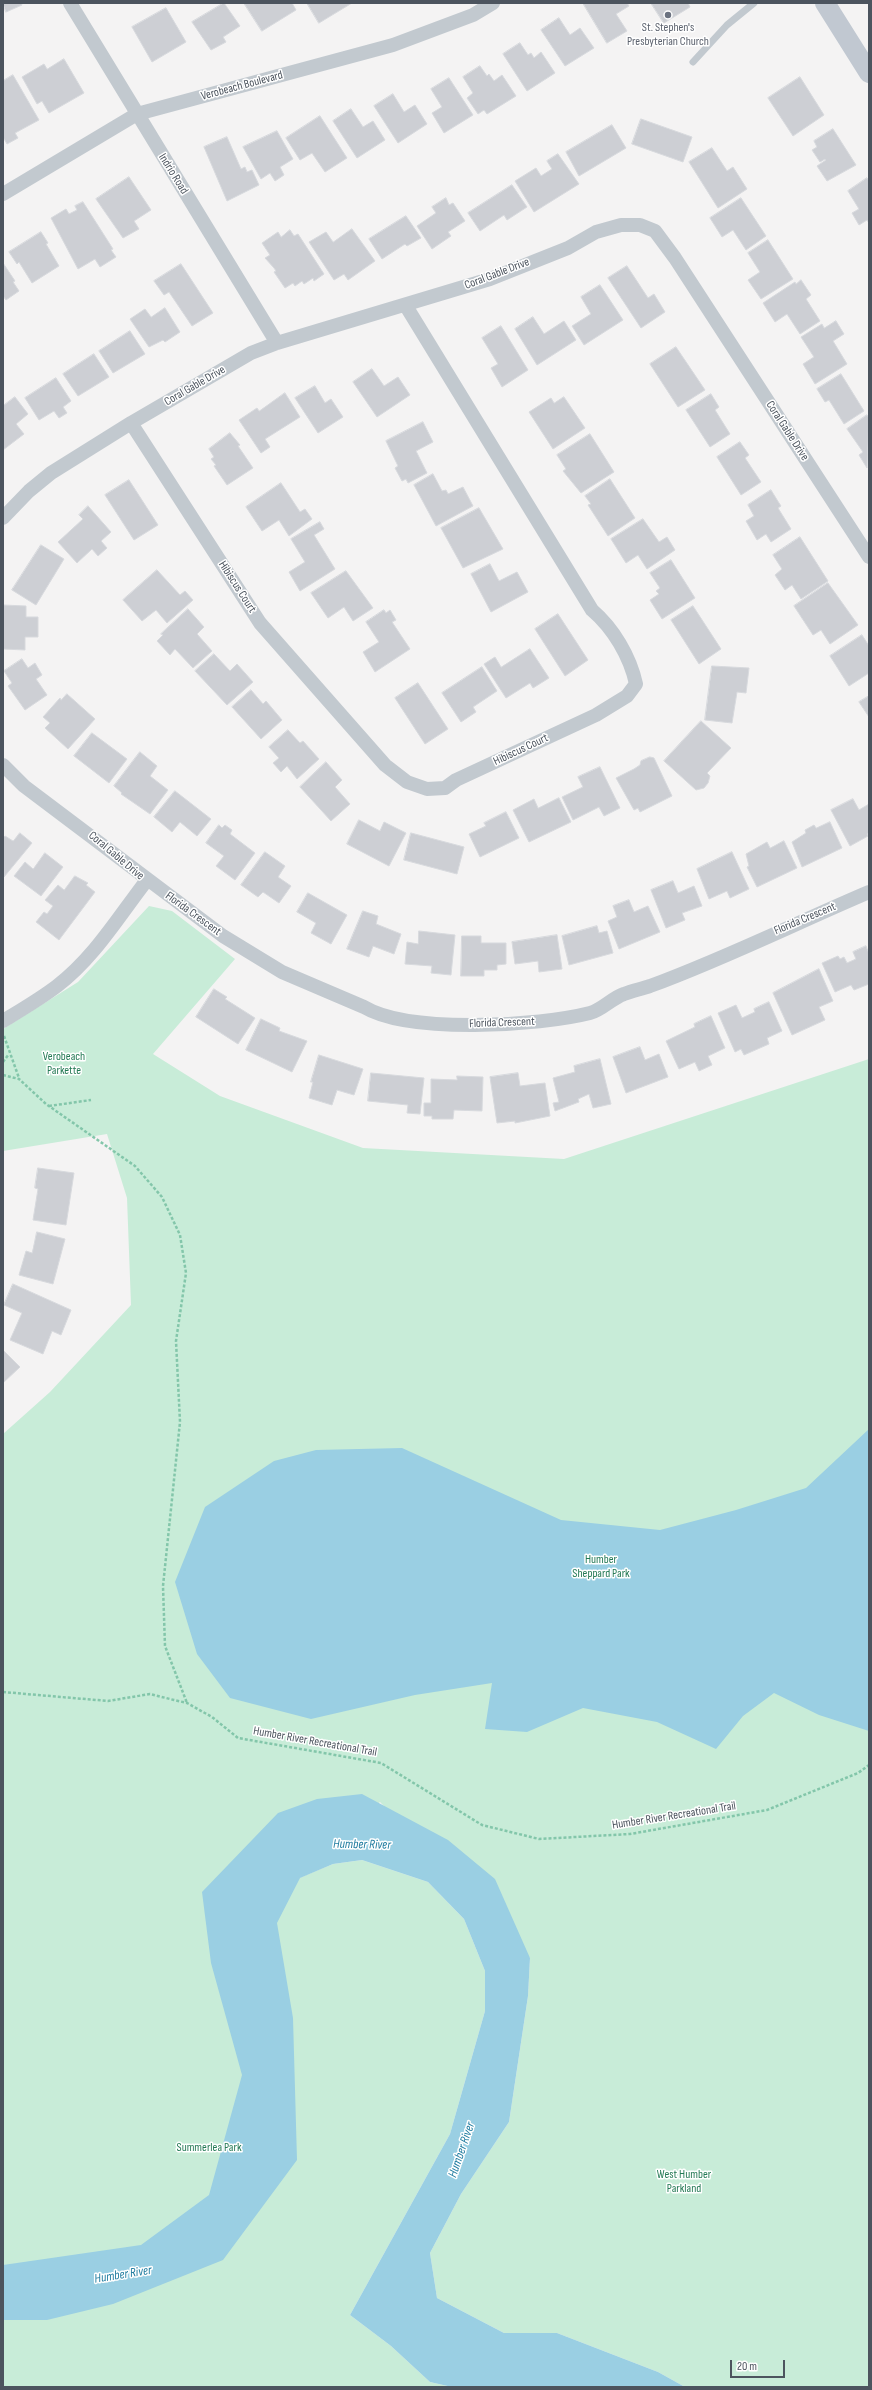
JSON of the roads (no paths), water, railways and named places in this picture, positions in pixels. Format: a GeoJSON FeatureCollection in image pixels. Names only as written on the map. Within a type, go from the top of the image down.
{"type":"FeatureCollection","features":[{"type":"Feature","properties":{"kind":"main road"},"geometry":{"type":"LineString","coordinates":[[825,3],[869,73]]}},
{"type":"Feature","properties":{"kind":"street","name":"Indrio Road"},"geometry":{"type":"LineString","coordinates":[[70,3],[277,343]]}},
{"type":"Feature","properties":{"kind":"street","name":"Verobeach Boulevard"},"geometry":{"type":"LineString","coordinates":[[3,194],[137,114],[393,45],[473,15],[493,3]]}},
{"type":"Feature","properties":{"kind":"street","name":"Coral Gable Drive"},"geometry":{"type":"LineString","coordinates":[[3,518],[28,491],[51,473],[131,423],[251,353],[277,343],[406,306],[490,279],[568,248],[596,232],[621,225],[640,225],[655,231],[677,261],[869,557]]}},
{"type":"Feature","properties":{"kind":"street","name":"Hibiscus Court"},"geometry":{"type":"LineString","coordinates":[[131,423],[260,623],[288,656],[385,765],[407,782],[427,789],[445,788],[456,780],[596,715],[627,696],[636,684],[633,667],[621,645],[592,610],[406,306]]}},
{"type":"Feature","properties":{"kind":"street","name":"Coral Gable Drive"},"geometry":{"type":"LineString","coordinates":[[3,765],[24,786],[95,837],[147,880],[117,923],[81,964],[57,986],[3,1021]]}},
{"type":"Feature","properties":{"kind":"street","name":"Florida Crescent"},"geometry":{"type":"LineString","coordinates":[[147,880],[223,936],[282,972],[364,1007],[376,1014],[411,1020],[472,1025],[539,1022],[592,1013],[623,994],[667,979],[869,892]]}},
{"type":"Feature","properties":{"kind":"lane"},"geometry":{"type":"LineString","coordinates":[[693,62],[727,25],[754,3]]}},
{"type":"Feature","properties":{"kind":"water"},"geometry":{"type":"Polygon","coordinates":[[[869,1429],[869,1731],[819,1715],[774,1693],[743,1716],[716,1749],[657,1722],[583,1708],[527,1732],[485,1729],[492,1683],[415,1695],[311,1719],[230,1698],[197,1654],[175,1582],[205,1507],[274,1461],[316,1450],[402,1448],[561,1520],[660,1530],[736,1510],[806,1488],[869,1429]]]}},
{"type":"Feature","properties":{"kind":"water","name":"Humber River"},"geometry":{"type":"Polygon","coordinates":[[[362,1794],[448,1840],[495,1879],[530,1958],[528,1996],[509,2122],[461,2194],[430,2253],[437,2298],[504,2333],[557,2333],[658,2372],[685,2387],[452,2387],[430,2382],[391,2346],[350,2315],[450,2134],[485,2011],[485,1971],[464,1919],[428,1882],[362,1860],[333,1864],[300,1878],[277,1923],[293,2018],[297,2160],[223,2260],[113,2304],[47,2320],[3,2320],[3,2265],[141,2245],[209,2195],[242,2075],[211,1963],[202,1892],[278,1813],[317,1799],[362,1794]]]}},
{"type":"Feature","properties":{"kind":"place","name":"St. Stephen's Presbyterian Church"},"geometry":{"type":"Point","coordinates":[668,15]}},
{"type":"Feature","properties":{"kind":"park label","name":"Verobeach Parkette"},"geometry":{"type":"Point","coordinates":[64,1064]}},
{"type":"Feature","properties":{"kind":"park label","name":"Humber Sheppard Park"},"geometry":{"type":"Point","coordinates":[601,1567]}},
{"type":"Feature","properties":{"kind":"park label","name":"Summerlea Park"},"geometry":{"type":"Point","coordinates":[209,2148]}},
{"type":"Feature","properties":{"kind":"park label","name":"West Humber Parkland"},"geometry":{"type":"Point","coordinates":[684,2182]}}]}
